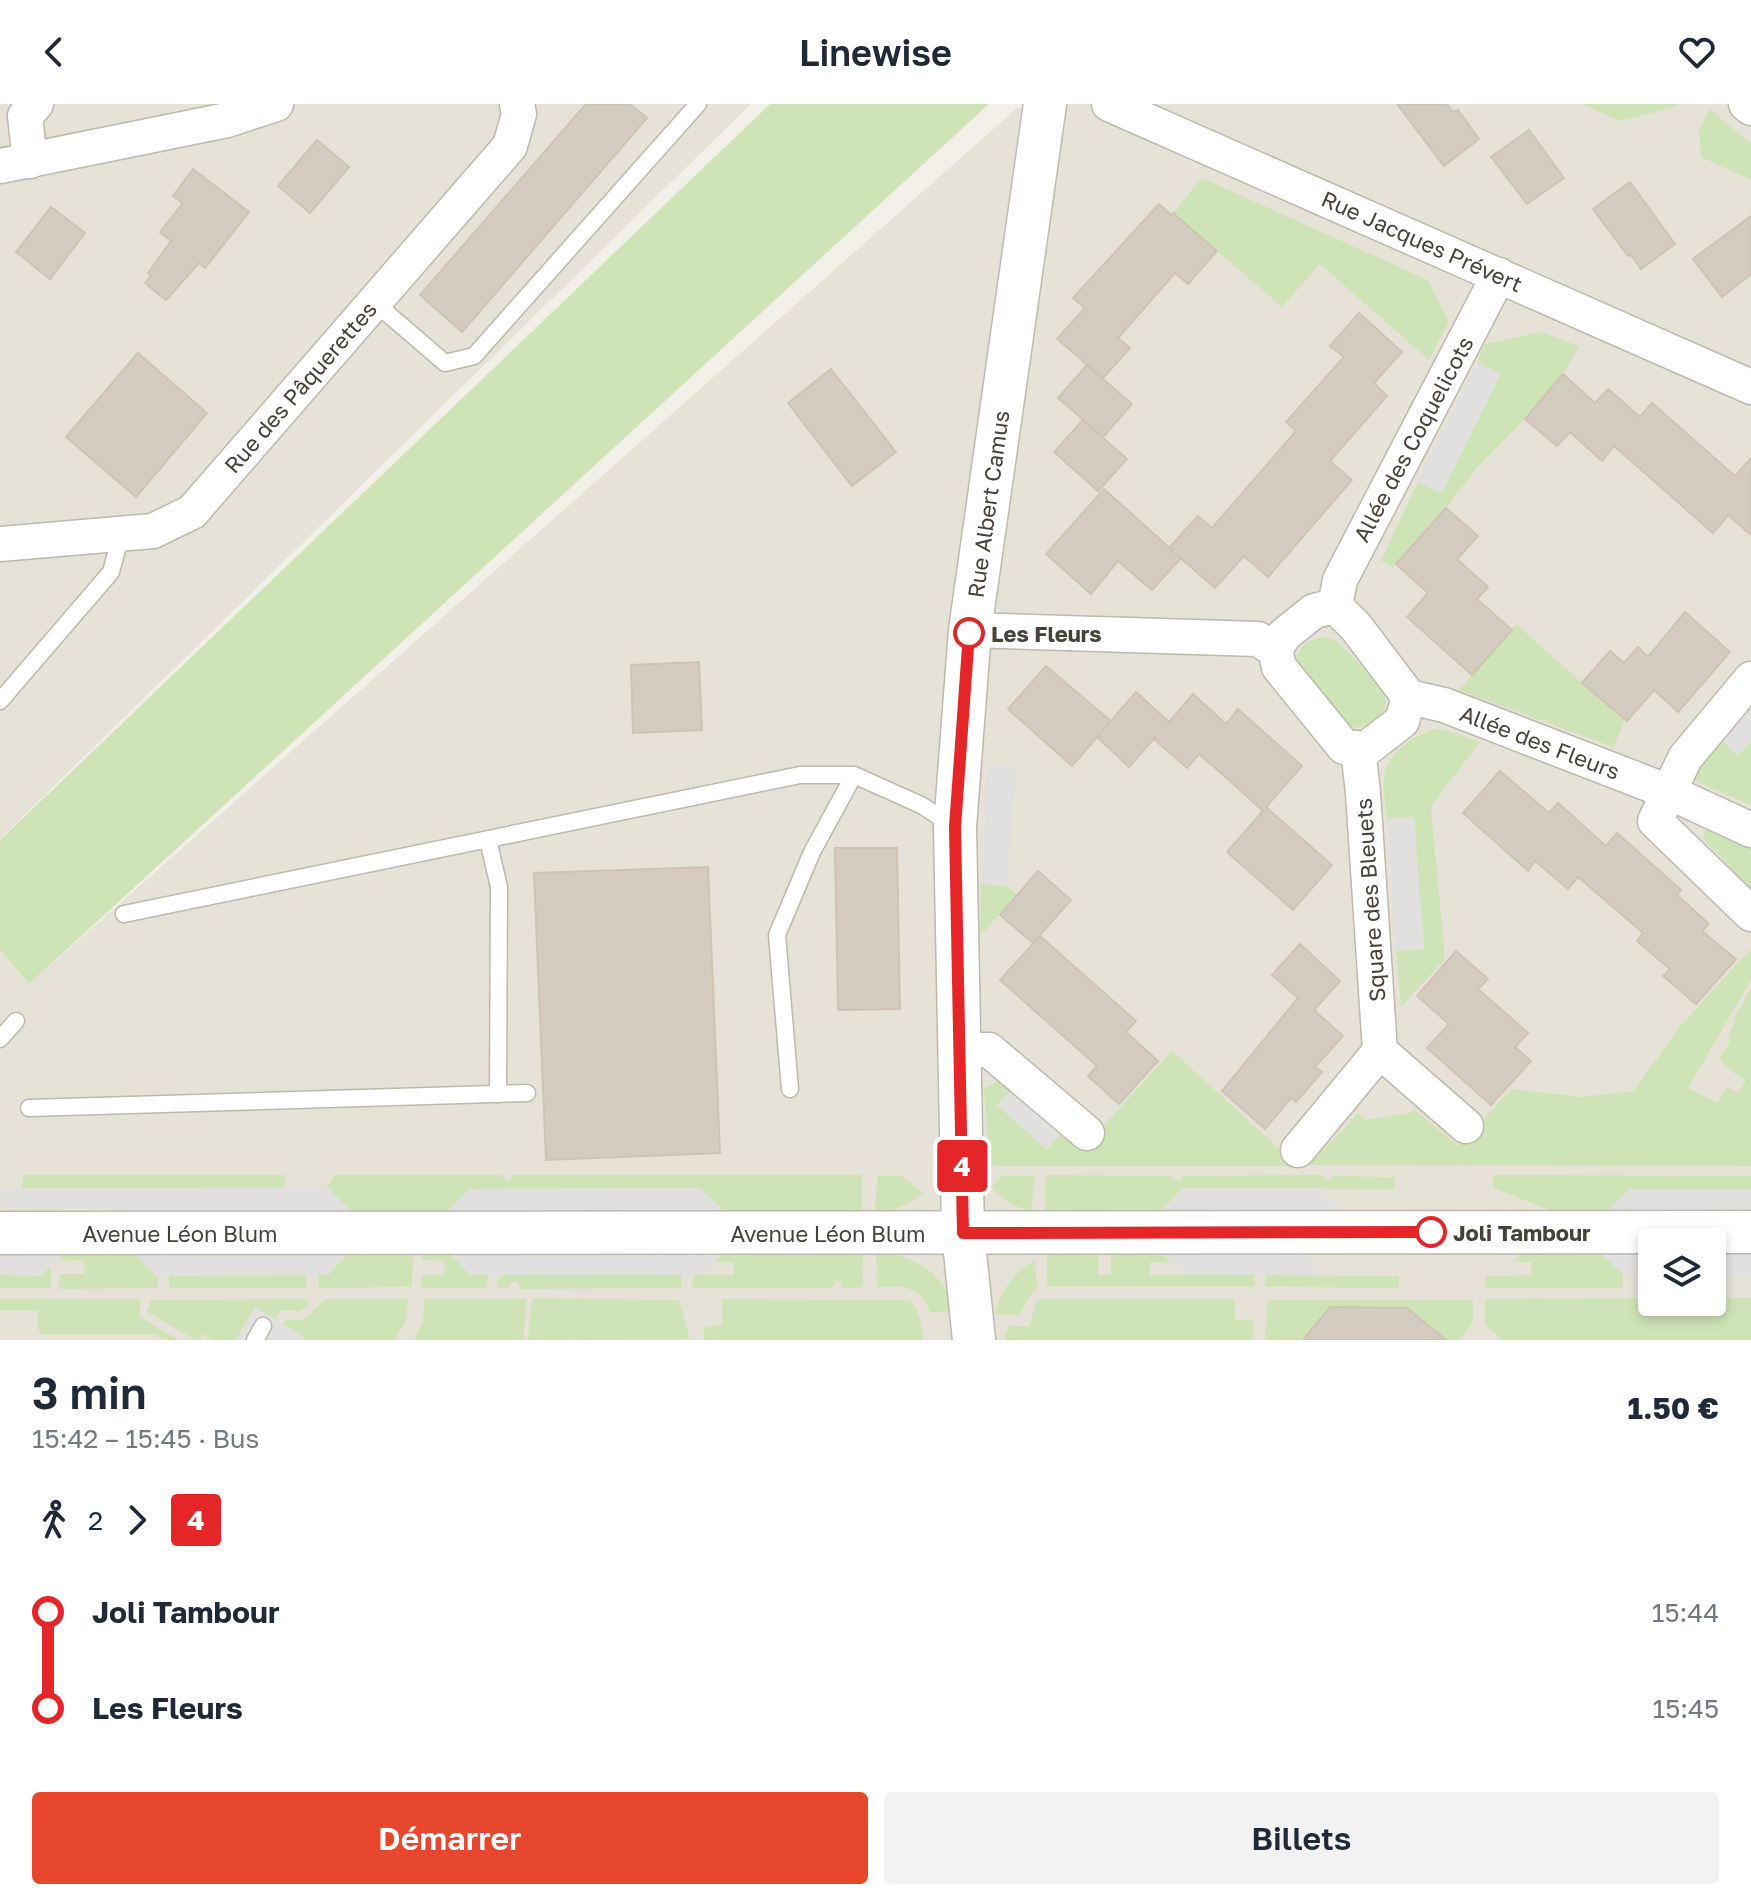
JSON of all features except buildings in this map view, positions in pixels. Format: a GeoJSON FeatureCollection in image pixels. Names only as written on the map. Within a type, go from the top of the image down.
{"type":"FeatureCollection","features":[{"type":"Feature","properties":{"kind":"street"},"geometry":{"type":"LineString","coordinates":[[36,104],[25,116],[15,164],[227,120],[276,104]]}},
{"type":"Feature","properties":{"kind":"street","name":"Rue des Pâquerettes"},"geometry":{"type":"LineString","coordinates":[[0,544],[153,531],[192,512],[510,146],[519,114],[517,104]]}},
{"type":"Feature","properties":{"kind":"street","name":"Rue Albert Camus"},"geometry":{"type":"LineString","coordinates":[[974,1340],[963,1233],[955,827],[970,630],[1045,104]]}},
{"type":"Feature","properties":{"kind":"street","name":"Rue Jacques Prévert"},"geometry":{"type":"LineString","coordinates":[[1109,104],[1499,275],[1746,373]]}},
{"type":"Feature","properties":{"kind":"street"},"geometry":{"type":"LineString","coordinates":[[1746,104],[1751,108]]}},
{"type":"Feature","properties":{"kind":"street","name":"Allée des Coquelicots"},"geometry":{"type":"LineString","coordinates":[[1335,606],[1340,580],[1499,275]]}},
{"type":"Feature","properties":{"kind":"street"},"geometry":{"type":"LineString","coordinates":[[970,630],[1258,639],[1275,650],[1279,667],[1344,747],[1366,749],[1402,721],[1409,697],[1356,627],[1335,606],[1314,611],[1284,635],[1275,650]]}},
{"type":"Feature","properties":{"kind":"street"},"geometry":{"type":"LineString","coordinates":[[1751,679],[1685,758],[1655,821],[1751,914]]}},
{"type":"Feature","properties":{"kind":"street","name":"Allée des Fleurs"},"geometry":{"type":"LineString","coordinates":[[1409,697],[1444,705],[1669,792],[1751,830]]}},
{"type":"Feature","properties":{"kind":"street","name":"Square des Bleuets"},"geometry":{"type":"LineString","coordinates":[[1358,749],[1380,1051]]}},
{"type":"Feature","properties":{"kind":"street"},"geometry":{"type":"LineString","coordinates":[[959,1050],[989,1050],[1087,1133]]}},
{"type":"Feature","properties":{"kind":"street"},"geometry":{"type":"LineString","coordinates":[[1298,1150],[1380,1051],[1466,1126]]}},
{"type":"Feature","properties":{"kind":"street","name":"Avenue Léon Blum"},"geometry":{"type":"LineString","coordinates":[[0,1233],[1751,1232]]}},
{"type":"Feature","properties":{"kind":"lane"},"geometry":{"type":"LineString","coordinates":[[374,302],[445,363],[474,356],[698,104]]}},
{"type":"Feature","properties":{"kind":"lane"},"geometry":{"type":"LineString","coordinates":[[0,701],[111,572],[121,535]]}},
{"type":"Feature","properties":{"kind":"lane"},"geometry":{"type":"LineString","coordinates":[[124,914],[800,775],[854,775],[921,805],[955,827]]}},
{"type":"Feature","properties":{"kind":"lane"},"geometry":{"type":"LineString","coordinates":[[790,1089],[777,935],[812,852],[854,775]]}},
{"type":"Feature","properties":{"kind":"lane"},"geometry":{"type":"LineString","coordinates":[[488,840],[499,887],[498,1094]]}},
{"type":"Feature","properties":{"kind":"lane"},"geometry":{"type":"LineString","coordinates":[[0,1039],[16,1021]]}},
{"type":"Feature","properties":{"kind":"lane"},"geometry":{"type":"LineString","coordinates":[[29,1108],[527,1093]]}},
{"type":"Feature","properties":{"kind":"shaded area"},"geometry":{"type":"Polygon","coordinates":[[[0,104],[751,104],[0,839],[0,104]]]}},
{"type":"Feature","properties":{"kind":"shaded area"},"geometry":{"type":"Polygon","coordinates":[[[1033,104],[1751,104],[1751,1340],[0,1340],[0,950],[29,984],[1017,108],[1033,104]]]}},
{"type":"Feature","properties":{"kind":"shaded area"},"geometry":{"type":"Polygon","coordinates":[[[1477,362],[1501,374],[1442,493],[1418,482],[1477,362]]]}},
{"type":"Feature","properties":{"kind":"shaded area"},"geometry":{"type":"Polygon","coordinates":[[[1751,701],[1751,741],[1738,755],[1719,738],[1751,701]]]}},
{"type":"Feature","properties":{"kind":"shaded area"},"geometry":{"type":"Polygon","coordinates":[[[988,763],[1015,767],[1007,886],[981,884],[988,763]]]}},
{"type":"Feature","properties":{"kind":"shaded area"},"geometry":{"type":"Polygon","coordinates":[[[1414,817],[1424,949],[1396,951],[1387,819],[1414,817]]]}},
{"type":"Feature","properties":{"kind":"shaded area"},"geometry":{"type":"Polygon","coordinates":[[[1015,1086],[1064,1130],[1047,1150],[997,1105],[1015,1086]]]}},
{"type":"Feature","properties":{"kind":"shaded area"},"geometry":{"type":"Polygon","coordinates":[[[327,1187],[352,1212],[1,1208],[2,1189],[327,1187]]]}},
{"type":"Feature","properties":{"kind":"shaded area"},"geometry":{"type":"Polygon","coordinates":[[[700,1188],[723,1213],[447,1213],[470,1189],[700,1188]]]}},
{"type":"Feature","properties":{"kind":"shaded area"},"geometry":{"type":"Polygon","coordinates":[[[1183,1188],[1320,1188],[1340,1213],[1159,1213],[1183,1188]]]}},
{"type":"Feature","properties":{"kind":"shaded area"},"geometry":{"type":"Polygon","coordinates":[[[1630,1189],[1751,1189],[1751,1213],[1607,1213],[1630,1189]]]}},
{"type":"Feature","properties":{"kind":"shaded area"},"geometry":{"type":"Polygon","coordinates":[[[724,1250],[704,1275],[470,1275],[448,1251],[724,1250]]]}},
{"type":"Feature","properties":{"kind":"shaded area"},"geometry":{"type":"Polygon","coordinates":[[[133,1251],[350,1251],[328,1275],[156,1276],[133,1251]]]}},
{"type":"Feature","properties":{"kind":"shaded area"},"geometry":{"type":"Polygon","coordinates":[[[1161,1251],[1301,1251],[1324,1275],[1184,1275],[1161,1251]]]}},
{"type":"Feature","properties":{"kind":"shaded area"},"geometry":{"type":"Polygon","coordinates":[[[1726,1251],[1751,1251],[1751,1276],[1726,1276],[1726,1251]]]}},
{"type":"Feature","properties":{"kind":"shaded area"},"geometry":{"type":"Polygon","coordinates":[[[64,1252],[41,1276],[0,1275],[0,1253],[64,1252]]]}},
{"type":"Feature","properties":{"kind":"shaded area"},"geometry":{"type":"Polygon","coordinates":[[[1638,1252],[1638,1276],[1624,1275],[1600,1253],[1638,1252]]]}},
{"type":"Feature","properties":{"kind":"shaded area"},"geometry":{"type":"Polygon","coordinates":[[[255,1307],[305,1337],[304,1340],[236,1340],[255,1307]]]}},
{"type":"Feature","properties":{"kind":"green space"},"geometry":{"type":"Polygon","coordinates":[[[770,104],[989,104],[29,984],[0,950],[0,840],[770,104]]]}},
{"type":"Feature","properties":{"kind":"green space"},"geometry":{"type":"Polygon","coordinates":[[[1582,104],[1679,104],[1620,121],[1582,104]]]}},
{"type":"Feature","properties":{"kind":"green space"},"geometry":{"type":"Polygon","coordinates":[[[1710,109],[1751,144],[1751,180],[1701,157],[1699,130],[1710,109]]]}},
{"type":"Feature","properties":{"kind":"green space"},"geometry":{"type":"Polygon","coordinates":[[[1202,178],[1428,280],[1449,322],[1429,360],[1320,264],[1282,307],[1173,213],[1202,178]]]}},
{"type":"Feature","properties":{"kind":"green space"},"geometry":{"type":"Polygon","coordinates":[[[1542,332],[1579,346],[1563,374],[1475,470],[1396,564],[1393,567],[1381,561],[1418,482],[1441,493],[1500,374],[1477,362],[1485,344],[1542,332]]]}},
{"type":"Feature","properties":{"kind":"green space"},"geometry":{"type":"Polygon","coordinates":[[[1516,624],[1625,721],[1613,747],[1459,690],[1516,624]]]}},
{"type":"Feature","properties":{"kind":"green space"},"geometry":{"type":"Polygon","coordinates":[[[1322,637],[1340,644],[1381,686],[1386,705],[1383,716],[1368,728],[1350,727],[1295,661],[1305,644],[1322,637]]]}},
{"type":"Feature","properties":{"kind":"green space"},"geometry":{"type":"Polygon","coordinates":[[[1435,729],[1480,742],[1431,806],[1445,959],[1401,1007],[1396,951],[1424,948],[1413,817],[1387,819],[1384,777],[1390,760],[1397,752],[1417,736],[1435,729]]]}},
{"type":"Feature","properties":{"kind":"green space"},"geometry":{"type":"Polygon","coordinates":[[[1719,738],[1738,755],[1751,741],[1751,805],[1691,779],[1719,738]]]}},
{"type":"Feature","properties":{"kind":"green space"},"geometry":{"type":"Polygon","coordinates":[[[1707,827],[1751,844],[1751,889],[1705,841],[1703,837],[1707,827]]]}},
{"type":"Feature","properties":{"kind":"green space"},"geometry":{"type":"Polygon","coordinates":[[[981,884],[1007,886],[1017,895],[980,936],[981,884]]]}},
{"type":"Feature","properties":{"kind":"green space"},"geometry":{"type":"Polygon","coordinates":[[[1751,948],[1751,980],[1688,1088],[1717,1103],[1726,1087],[1739,1093],[1746,1080],[1732,1072],[1720,1058],[1730,1041],[1728,1036],[1734,1019],[1751,988],[1751,1166],[1302,1165],[1304,1161],[1316,1158],[1358,1113],[1366,1120],[1410,1113],[1414,1109],[1458,1146],[1512,1089],[1580,1097],[1633,1091],[1683,1023],[1751,948]]]}},
{"type":"Feature","properties":{"kind":"green space"},"geometry":{"type":"Polygon","coordinates":[[[1172,1051],[1298,1166],[994,1166],[989,1163],[984,1089],[990,1085],[1007,1082],[1047,1149],[1064,1130],[1084,1147],[1172,1051]]]}},
{"type":"Feature","properties":{"kind":"green space"},"geometry":{"type":"Polygon","coordinates":[[[23,1175],[285,1175],[284,1188],[22,1188],[23,1175]]]}},
{"type":"Feature","properties":{"kind":"green space"},"geometry":{"type":"Polygon","coordinates":[[[335,1175],[501,1175],[508,1181],[512,1180],[512,1175],[862,1175],[862,1213],[725,1212],[700,1188],[470,1189],[447,1211],[356,1212],[350,1210],[327,1187],[335,1175]]]}},
{"type":"Feature","properties":{"kind":"green space"},"geometry":{"type":"Polygon","coordinates":[[[1046,1175],[1171,1176],[1178,1181],[1182,1180],[1182,1176],[1320,1175],[1328,1181],[1332,1176],[1395,1177],[1394,1189],[1183,1188],[1158,1212],[1045,1211],[1046,1175]]]}},
{"type":"Feature","properties":{"kind":"green space"},"geometry":{"type":"Polygon","coordinates":[[[1493,1175],[1751,1176],[1751,1189],[1630,1189],[1606,1212],[1555,1212],[1493,1188],[1493,1175]]]}},
{"type":"Feature","properties":{"kind":"green space"},"geometry":{"type":"Polygon","coordinates":[[[877,1176],[902,1176],[923,1193],[901,1207],[875,1212],[877,1176]]]}},
{"type":"Feature","properties":{"kind":"green space"},"geometry":{"type":"Polygon","coordinates":[[[1001,1176],[1035,1176],[1031,1211],[1009,1202],[992,1187],[1001,1176]]]}},
{"type":"Feature","properties":{"kind":"green space"},"geometry":{"type":"Polygon","coordinates":[[[413,1250],[412,1287],[318,1288],[319,1275],[328,1275],[351,1253],[413,1250]]]}},
{"type":"Feature","properties":{"kind":"green space"},"geometry":{"type":"Polygon","coordinates":[[[129,1251],[158,1276],[158,1288],[59,1289],[60,1274],[85,1274],[84,1260],[61,1261],[60,1255],[66,1252],[129,1251]]]}},
{"type":"Feature","properties":{"kind":"green space"},"geometry":{"type":"Polygon","coordinates":[[[423,1251],[450,1255],[488,1274],[487,1288],[421,1288],[422,1275],[444,1275],[445,1261],[422,1260],[423,1251]]]}},
{"type":"Feature","properties":{"kind":"green space"},"geometry":{"type":"Polygon","coordinates":[[[863,1251],[862,1287],[842,1288],[842,1281],[836,1281],[832,1288],[692,1288],[693,1275],[734,1275],[734,1262],[714,1262],[725,1252],[863,1251]]]}},
{"type":"Feature","properties":{"kind":"green space"},"geometry":{"type":"Polygon","coordinates":[[[1059,1251],[1098,1252],[1098,1275],[1111,1274],[1111,1252],[1160,1252],[1171,1262],[1150,1262],[1150,1275],[1255,1275],[1254,1287],[1047,1287],[1047,1255],[1059,1251]]]}},
{"type":"Feature","properties":{"kind":"green space"},"geometry":{"type":"Polygon","coordinates":[[[876,1252],[904,1257],[926,1268],[944,1286],[956,1312],[930,1312],[921,1297],[909,1289],[877,1287],[876,1252]]]}},
{"type":"Feature","properties":{"kind":"green space"},"geometry":{"type":"Polygon","coordinates":[[[1523,1252],[1600,1253],[1623,1274],[1622,1288],[1485,1288],[1486,1276],[1532,1275],[1531,1262],[1512,1262],[1523,1252]]]}},
{"type":"Feature","properties":{"kind":"green space"},"geometry":{"type":"Polygon","coordinates":[[[1035,1260],[1037,1289],[1019,1315],[995,1314],[1009,1283],[1035,1260]]]}},
{"type":"Feature","properties":{"kind":"green space"},"geometry":{"type":"Polygon","coordinates":[[[51,1266],[51,1288],[0,1288],[0,1275],[43,1273],[51,1266]]]}},
{"type":"Feature","properties":{"kind":"green space"},"geometry":{"type":"Polygon","coordinates":[[[169,1275],[306,1275],[306,1288],[169,1288],[169,1275]]]}},
{"type":"Feature","properties":{"kind":"green space"},"geometry":{"type":"Polygon","coordinates":[[[502,1275],[681,1275],[682,1288],[521,1289],[517,1282],[512,1282],[509,1288],[497,1287],[498,1278],[502,1275]]]}},
{"type":"Feature","properties":{"kind":"green space"},"geometry":{"type":"Polygon","coordinates":[[[1266,1275],[1399,1276],[1399,1288],[1265,1287],[1266,1275]]]}},
{"type":"Feature","properties":{"kind":"green space"},"geometry":{"type":"Polygon","coordinates":[[[532,1298],[679,1300],[690,1339],[528,1340],[532,1298]]]}},
{"type":"Feature","properties":{"kind":"green space"},"geometry":{"type":"Polygon","coordinates":[[[1638,1298],[1638,1316],[1726,1316],[1726,1298],[1751,1298],[1751,1340],[1502,1340],[1485,1325],[1485,1299],[1638,1298]]]}},
{"type":"Feature","properties":{"kind":"green space"},"geometry":{"type":"Polygon","coordinates":[[[0,1299],[140,1299],[140,1317],[179,1340],[166,1340],[155,1334],[40,1334],[38,1311],[0,1311],[0,1299]]]}},
{"type":"Feature","properties":{"kind":"green space"},"geometry":{"type":"Polygon","coordinates":[[[307,1299],[308,1305],[300,1311],[280,1311],[276,1320],[255,1308],[236,1340],[214,1340],[203,1334],[196,1340],[147,1312],[151,1300],[307,1299]]]}},
{"type":"Feature","properties":{"kind":"green space"},"geometry":{"type":"Polygon","coordinates":[[[326,1299],[408,1299],[406,1321],[394,1340],[304,1340],[283,1324],[285,1320],[303,1320],[326,1299]]]}},
{"type":"Feature","properties":{"kind":"green space"},"geometry":{"type":"Polygon","coordinates":[[[424,1299],[527,1299],[523,1340],[414,1340],[423,1322],[424,1299]]]}},
{"type":"Feature","properties":{"kind":"green space"},"geometry":{"type":"Polygon","coordinates":[[[722,1299],[909,1300],[918,1313],[924,1340],[705,1340],[703,1328],[722,1325],[722,1299]]]}},
{"type":"Feature","properties":{"kind":"green space"},"geometry":{"type":"Polygon","coordinates":[[[1041,1299],[1235,1299],[1235,1320],[1253,1320],[1253,1340],[1004,1340],[1009,1326],[1029,1326],[1036,1303],[1041,1299]]]}},
{"type":"Feature","properties":{"kind":"green space"},"geometry":{"type":"Polygon","coordinates":[[[1268,1300],[1473,1300],[1473,1323],[1458,1340],[1446,1340],[1407,1308],[1330,1307],[1303,1340],[1265,1340],[1268,1300]]]}},
{"type":"Feature","properties":{"kind":"bus line","name":"4"},"geometry":{"type":"LineString","coordinates":[[969,633],[955,827],[963,1233],[1431,1232]]}},
{"type":"Feature","properties":{"kind":"place","name":"Les Fleurs"},"geometry":{"type":"Point","coordinates":[969,633]}},
{"type":"Feature","properties":{"kind":"place","name":"Joli Tambour"},"geometry":{"type":"Point","coordinates":[1431,1232]}}]}
